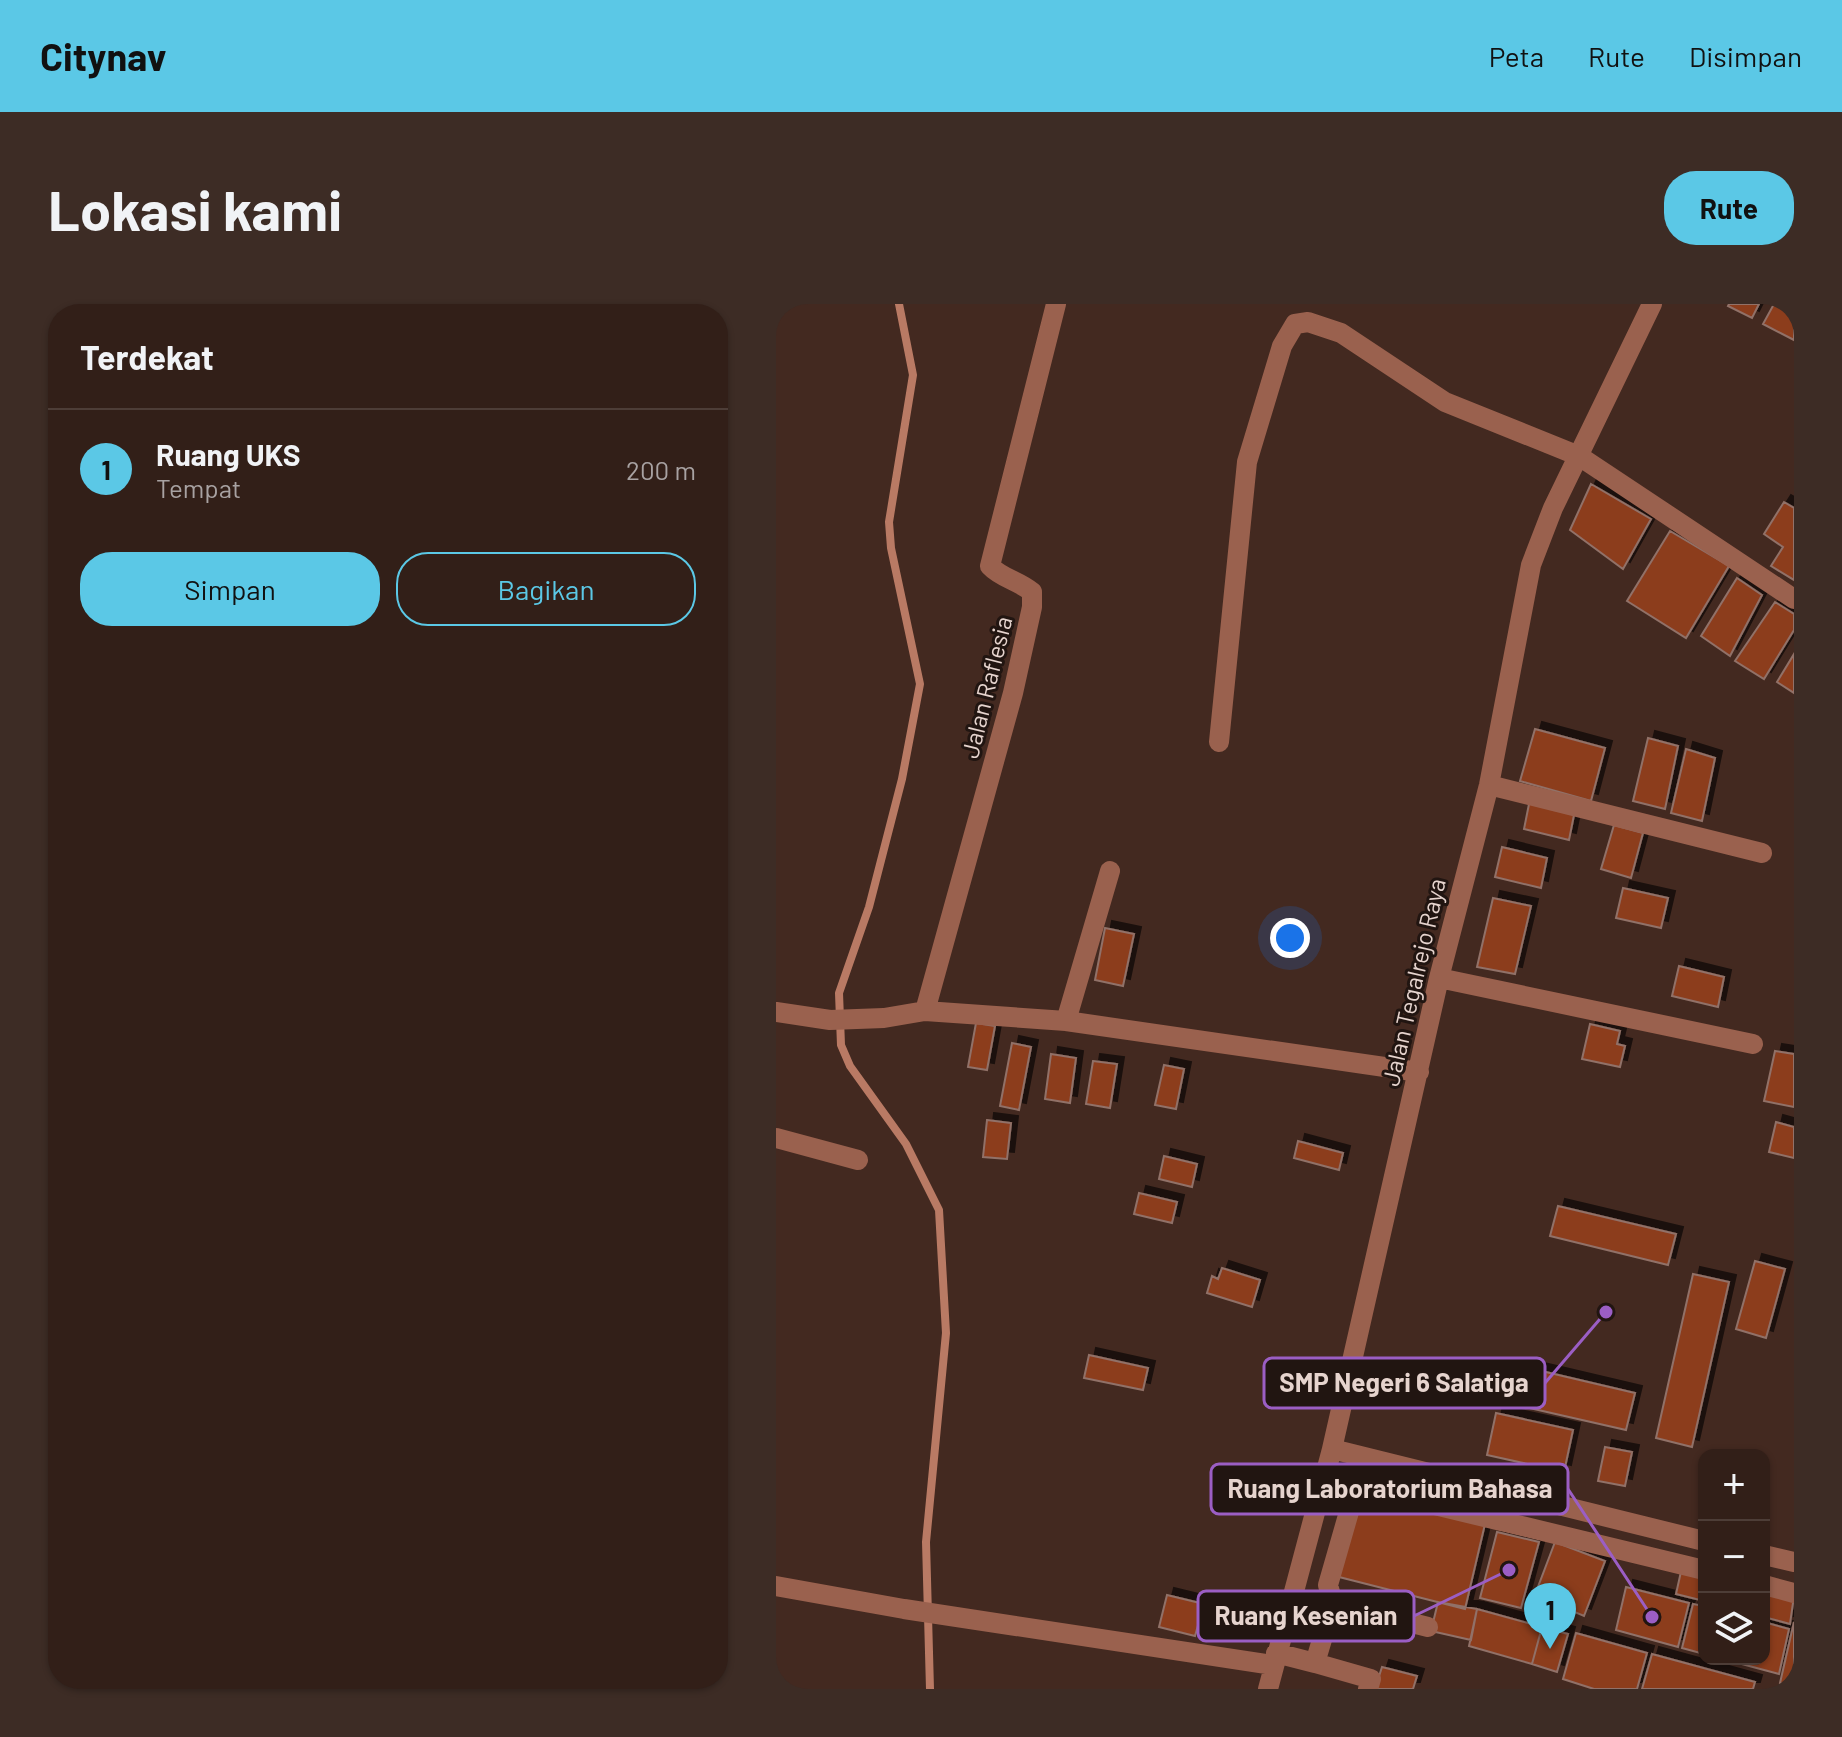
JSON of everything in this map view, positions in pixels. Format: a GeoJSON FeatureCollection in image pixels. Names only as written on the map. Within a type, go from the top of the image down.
{"type":"FeatureCollection","features":[{"type":"Feature","properties":{"kind":"street","name":"Jalan Raflesia"},"geometry":{"type":"LineString","coordinates":[[925,1011],[1013,693],[1032,607],[1032,592],[1019,582],[996,574],[990,566],[1056,304]]}},
{"type":"Feature","properties":{"kind":"street","name":"Jalan Tegalrejo Raya"},"geometry":{"type":"LineString","coordinates":[[1268,1689],[1332,1449],[1439,978],[1489,785],[1531,565],[1553,508],[1652,304]]}},
{"type":"Feature","properties":{"kind":"street"},"geometry":{"type":"LineString","coordinates":[[1219,742],[1247,462],[1282,346],[1297,314],[1308,322],[1341,333],[1445,402],[1579,456],[1794,599]]}},
{"type":"Feature","properties":{"kind":"street"},"geometry":{"type":"LineString","coordinates":[[1489,785],[1762,853]]}},
{"type":"Feature","properties":{"kind":"street"},"geometry":{"type":"LineString","coordinates":[[1066,1021],[1110,871]]}},
{"type":"Feature","properties":{"kind":"street"},"geometry":{"type":"LineString","coordinates":[[1439,978],[1753,1044]]}},
{"type":"Feature","properties":{"kind":"street"},"geometry":{"type":"LineString","coordinates":[[776,1012],[830,1020],[925,1011],[1066,1021],[1419,1072]]}},
{"type":"Feature","properties":{"kind":"street"},"geometry":{"type":"LineString","coordinates":[[776,1138],[858,1160]]}},
{"type":"Feature","properties":{"kind":"street"},"geometry":{"type":"LineString","coordinates":[[1332,1449],[1698,1540]]}},
{"type":"Feature","properties":{"kind":"street"},"geometry":{"type":"LineString","coordinates":[[1315,1663],[1333,1603],[1328,1585],[1355,1491],[1360,1487],[1698,1569]]}},
{"type":"Feature","properties":{"kind":"street"},"geometry":{"type":"LineString","coordinates":[[1770,1556],[1794,1562]]}},
{"type":"Feature","properties":{"kind":"street"},"geometry":{"type":"LineString","coordinates":[[776,1586],[952,1616],[1315,1663],[1371,1679],[1368,1689]]}},
{"type":"Feature","properties":{"kind":"street"},"geometry":{"type":"LineString","coordinates":[[1770,1587],[1794,1593]]}},
{"type":"Feature","properties":{"kind":"street"},"geometry":{"type":"LineString","coordinates":[[1333,1603],[1428,1627]]}},
{"type":"Feature","properties":{"kind":"building"},"geometry":{"type":"Polygon","coordinates":[[[1729,304],[1759,304],[1752,318],[1729,304]]]}},
{"type":"Feature","properties":{"kind":"building"},"geometry":{"type":"Polygon","coordinates":[[[1774,304],[1794,304],[1794,340],[1763,324],[1774,304]]]}},
{"type":"Feature","properties":{"kind":"building"},"geometry":{"type":"Polygon","coordinates":[[[1591,484],[1651,519],[1623,569],[1570,530],[1591,484]]]}},
{"type":"Feature","properties":{"kind":"building"},"geometry":{"type":"Polygon","coordinates":[[[1784,502],[1794,508],[1794,580],[1771,566],[1783,547],[1764,534],[1784,502]]]}},
{"type":"Feature","properties":{"kind":"building"},"geometry":{"type":"Polygon","coordinates":[[[1670,531],[1729,566],[1686,638],[1627,601],[1670,531]]]}},
{"type":"Feature","properties":{"kind":"building"},"geometry":{"type":"Polygon","coordinates":[[[1737,578],[1762,595],[1730,656],[1701,636],[1737,578]]]}},
{"type":"Feature","properties":{"kind":"building"},"geometry":{"type":"Polygon","coordinates":[[[1775,602],[1794,614],[1794,630],[1764,679],[1735,661],[1775,602]]]}},
{"type":"Feature","properties":{"kind":"building"},"geometry":{"type":"Polygon","coordinates":[[[1794,654],[1794,693],[1777,682],[1794,654]]]}},
{"type":"Feature","properties":{"kind":"building"},"geometry":{"type":"Polygon","coordinates":[[[1535,729],[1605,748],[1591,801],[1520,781],[1535,729]]]}},
{"type":"Feature","properties":{"kind":"building"},"geometry":{"type":"Polygon","coordinates":[[[1648,738],[1678,746],[1665,809],[1633,801],[1648,738]]]}},
{"type":"Feature","properties":{"kind":"building"},"geometry":{"type":"Polygon","coordinates":[[[1686,749],[1715,758],[1702,821],[1671,813],[1686,749]]]}},
{"type":"Feature","properties":{"kind":"building"},"geometry":{"type":"Polygon","coordinates":[[[1530,799],[1575,810],[1569,840],[1524,829],[1530,799]]]}},
{"type":"Feature","properties":{"kind":"building"},"geometry":{"type":"Polygon","coordinates":[[[1614,825],[1643,833],[1631,878],[1601,869],[1614,825]]]}},
{"type":"Feature","properties":{"kind":"building"},"geometry":{"type":"Polygon","coordinates":[[[1502,847],[1547,858],[1541,888],[1495,877],[1502,847]]]}},
{"type":"Feature","properties":{"kind":"building"},"geometry":{"type":"Polygon","coordinates":[[[1623,888],[1668,898],[1661,928],[1616,918],[1623,888]]]}},
{"type":"Feature","properties":{"kind":"building"},"geometry":{"type":"Polygon","coordinates":[[[1493,898],[1531,906],[1515,974],[1477,967],[1493,898]]]}},
{"type":"Feature","properties":{"kind":"building"},"geometry":{"type":"Polygon","coordinates":[[[1105,928],[1134,934],[1123,986],[1095,980],[1105,928]]]}},
{"type":"Feature","properties":{"kind":"building"},"geometry":{"type":"Polygon","coordinates":[[[1679,966],[1724,977],[1718,1007],[1672,996],[1679,966]]]}},
{"type":"Feature","properties":{"kind":"building"},"geometry":{"type":"Polygon","coordinates":[[[976,1023],[995,1026],[987,1070],[968,1067],[976,1023]]]}},
{"type":"Feature","properties":{"kind":"building"},"geometry":{"type":"Polygon","coordinates":[[[1590,1024],[1620,1031],[1617,1044],[1625,1046],[1620,1067],[1582,1059],[1590,1024]]]}},
{"type":"Feature","properties":{"kind":"building"},"geometry":{"type":"Polygon","coordinates":[[[1012,1043],[1031,1047],[1019,1110],[1000,1106],[1012,1043]]]}},
{"type":"Feature","properties":{"kind":"building"},"geometry":{"type":"Polygon","coordinates":[[[1775,1051],[1794,1054],[1794,1107],[1764,1101],[1775,1051]]]}},
{"type":"Feature","properties":{"kind":"building"},"geometry":{"type":"Polygon","coordinates":[[[1051,1054],[1076,1058],[1070,1103],[1045,1099],[1051,1054]]]}},
{"type":"Feature","properties":{"kind":"building"},"geometry":{"type":"Polygon","coordinates":[[[1093,1061],[1117,1064],[1110,1108],[1086,1104],[1093,1061]]]}},
{"type":"Feature","properties":{"kind":"building"},"geometry":{"type":"Polygon","coordinates":[[[1164,1065],[1184,1069],[1176,1109],[1155,1105],[1164,1065]]]}},
{"type":"Feature","properties":{"kind":"building"},"geometry":{"type":"Polygon","coordinates":[[[987,1120],[1011,1123],[1007,1159],[983,1157],[987,1120]]]}},
{"type":"Feature","properties":{"kind":"building"},"geometry":{"type":"Polygon","coordinates":[[[1776,1122],[1794,1127],[1794,1158],[1769,1152],[1776,1122]]]}},
{"type":"Feature","properties":{"kind":"building"},"geometry":{"type":"Polygon","coordinates":[[[1298,1141],[1343,1153],[1339,1170],[1294,1158],[1298,1141]]]}},
{"type":"Feature","properties":{"kind":"building"},"geometry":{"type":"Polygon","coordinates":[[[1164,1156],[1197,1164],[1192,1187],[1159,1179],[1164,1156]]]}},
{"type":"Feature","properties":{"kind":"building"},"geometry":{"type":"Polygon","coordinates":[[[1139,1193],[1177,1202],[1172,1223],[1134,1214],[1139,1193]]]}},
{"type":"Feature","properties":{"kind":"building"},"geometry":{"type":"Polygon","coordinates":[[[1558,1206],[1676,1234],[1668,1265],[1550,1236],[1558,1206]]]}},
{"type":"Feature","properties":{"kind":"building"},"geometry":{"type":"Polygon","coordinates":[[[1755,1261],[1785,1269],[1766,1338],[1736,1329],[1755,1261]]]}},
{"type":"Feature","properties":{"kind":"building"},"geometry":{"type":"Polygon","coordinates":[[[1222,1268],[1260,1280],[1252,1307],[1207,1293],[1212,1276],[1218,1279],[1222,1268]]]}},
{"type":"Feature","properties":{"kind":"building"},"geometry":{"type":"Polygon","coordinates":[[[1693,1274],[1729,1282],[1692,1447],[1656,1438],[1693,1274]]]}},
{"type":"Feature","properties":{"kind":"building"},"geometry":{"type":"Polygon","coordinates":[[[1089,1355],[1148,1368],[1143,1390],[1084,1378],[1089,1355]]]}},
{"type":"Feature","properties":{"kind":"building"},"geometry":{"type":"Polygon","coordinates":[[[1533,1369],[1635,1393],[1626,1430],[1525,1407],[1533,1369]]]}},
{"type":"Feature","properties":{"kind":"building"},"geometry":{"type":"Polygon","coordinates":[[[1496,1413],[1573,1430],[1564,1472],[1487,1455],[1496,1413]]]}},
{"type":"Feature","properties":{"kind":"building"},"geometry":{"type":"Polygon","coordinates":[[[1605,1447],[1632,1452],[1625,1486],[1598,1481],[1605,1447]]]}},
{"type":"Feature","properties":{"kind":"building"},"geometry":{"type":"Polygon","coordinates":[[[1363,1491],[1485,1524],[1465,1609],[1339,1577],[1363,1491]]]}},
{"type":"Feature","properties":{"kind":"building"},"geometry":{"type":"Polygon","coordinates":[[[1497,1532],[1539,1542],[1521,1608],[1480,1598],[1497,1532]]]}},
{"type":"Feature","properties":{"kind":"building"},"geometry":{"type":"Polygon","coordinates":[[[1555,1542],[1605,1561],[1584,1616],[1556,1604],[1551,1616],[1530,1608],[1555,1542]]]}},
{"type":"Feature","properties":{"kind":"building"},"geometry":{"type":"Polygon","coordinates":[[[1682,1567],[1698,1571],[1698,1600],[1676,1594],[1682,1567]]]}},
{"type":"Feature","properties":{"kind":"building"},"geometry":{"type":"Polygon","coordinates":[[[1626,1587],[1689,1603],[1678,1647],[1616,1630],[1626,1587]]]}},
{"type":"Feature","properties":{"kind":"building"},"geometry":{"type":"Polygon","coordinates":[[[1770,1590],[1794,1596],[1790,1624],[1770,1619],[1770,1590]]]}},
{"type":"Feature","properties":{"kind":"building"},"geometry":{"type":"Polygon","coordinates":[[[1167,1595],[1204,1604],[1195,1636],[1159,1627],[1167,1595]]]}},
{"type":"Feature","properties":{"kind":"building"},"geometry":{"type":"Polygon","coordinates":[[[1438,1602],[1477,1609],[1471,1640],[1431,1631],[1438,1602]]]}},
{"type":"Feature","properties":{"kind":"building"},"geometry":{"type":"Polygon","coordinates":[[[1693,1604],[1698,1605],[1698,1652],[1682,1648],[1693,1604]]]}},
{"type":"Feature","properties":{"kind":"building"},"geometry":{"type":"Polygon","coordinates":[[[1477,1609],[1542,1627],[1532,1664],[1469,1646],[1477,1609]]]}},
{"type":"Feature","properties":{"kind":"building"},"geometry":{"type":"Polygon","coordinates":[[[1794,1622],[1794,1686],[1780,1683],[1794,1622]]]}},
{"type":"Feature","properties":{"kind":"building"},"geometry":{"type":"Polygon","coordinates":[[[1770,1624],[1789,1629],[1779,1674],[1745,1665],[1770,1665],[1770,1624]]]}},
{"type":"Feature","properties":{"kind":"building"},"geometry":{"type":"Polygon","coordinates":[[[1542,1627],[1568,1634],[1557,1672],[1532,1664],[1542,1627]]]}},
{"type":"Feature","properties":{"kind":"building"},"geometry":{"type":"Polygon","coordinates":[[[1576,1633],[1647,1653],[1637,1689],[1594,1689],[1563,1679],[1576,1633]]]}},
{"type":"Feature","properties":{"kind":"building"},"geometry":{"type":"Polygon","coordinates":[[[1652,1654],[1755,1682],[1753,1689],[1642,1689],[1652,1654]]]}},
{"type":"Feature","properties":{"kind":"building"},"geometry":{"type":"Polygon","coordinates":[[[1382,1667],[1417,1676],[1413,1689],[1375,1689],[1382,1667]]]}},
{"type":"Feature","properties":{"kind":"waterway"},"geometry":{"type":"LineString","coordinates":[[899,304],[913,375],[889,522],[891,548],[920,684],[902,779],[869,907],[839,993],[841,1045],[850,1066],[906,1144],[939,1210],[946,1333],[926,1542],[930,1689]]}},
{"type":"Feature","properties":{"kind":"place","name":"SMP Negeri 6 Salatiga"},"geometry":{"type":"Point","coordinates":[1606,1312]}},
{"type":"Feature","properties":{"kind":"place","name":"Ruang Kesenian"},"geometry":{"type":"Point","coordinates":[1509,1570]}},
{"type":"Feature","properties":{"kind":"place","name":"Ruang Laboratorium Bahasa"},"geometry":{"type":"Point","coordinates":[1652,1617]}},
{"type":"Feature","properties":{"kind":"place","name":"Ruang UKS"},"geometry":{"type":"Point","coordinates":[1550,1649]}}]}
